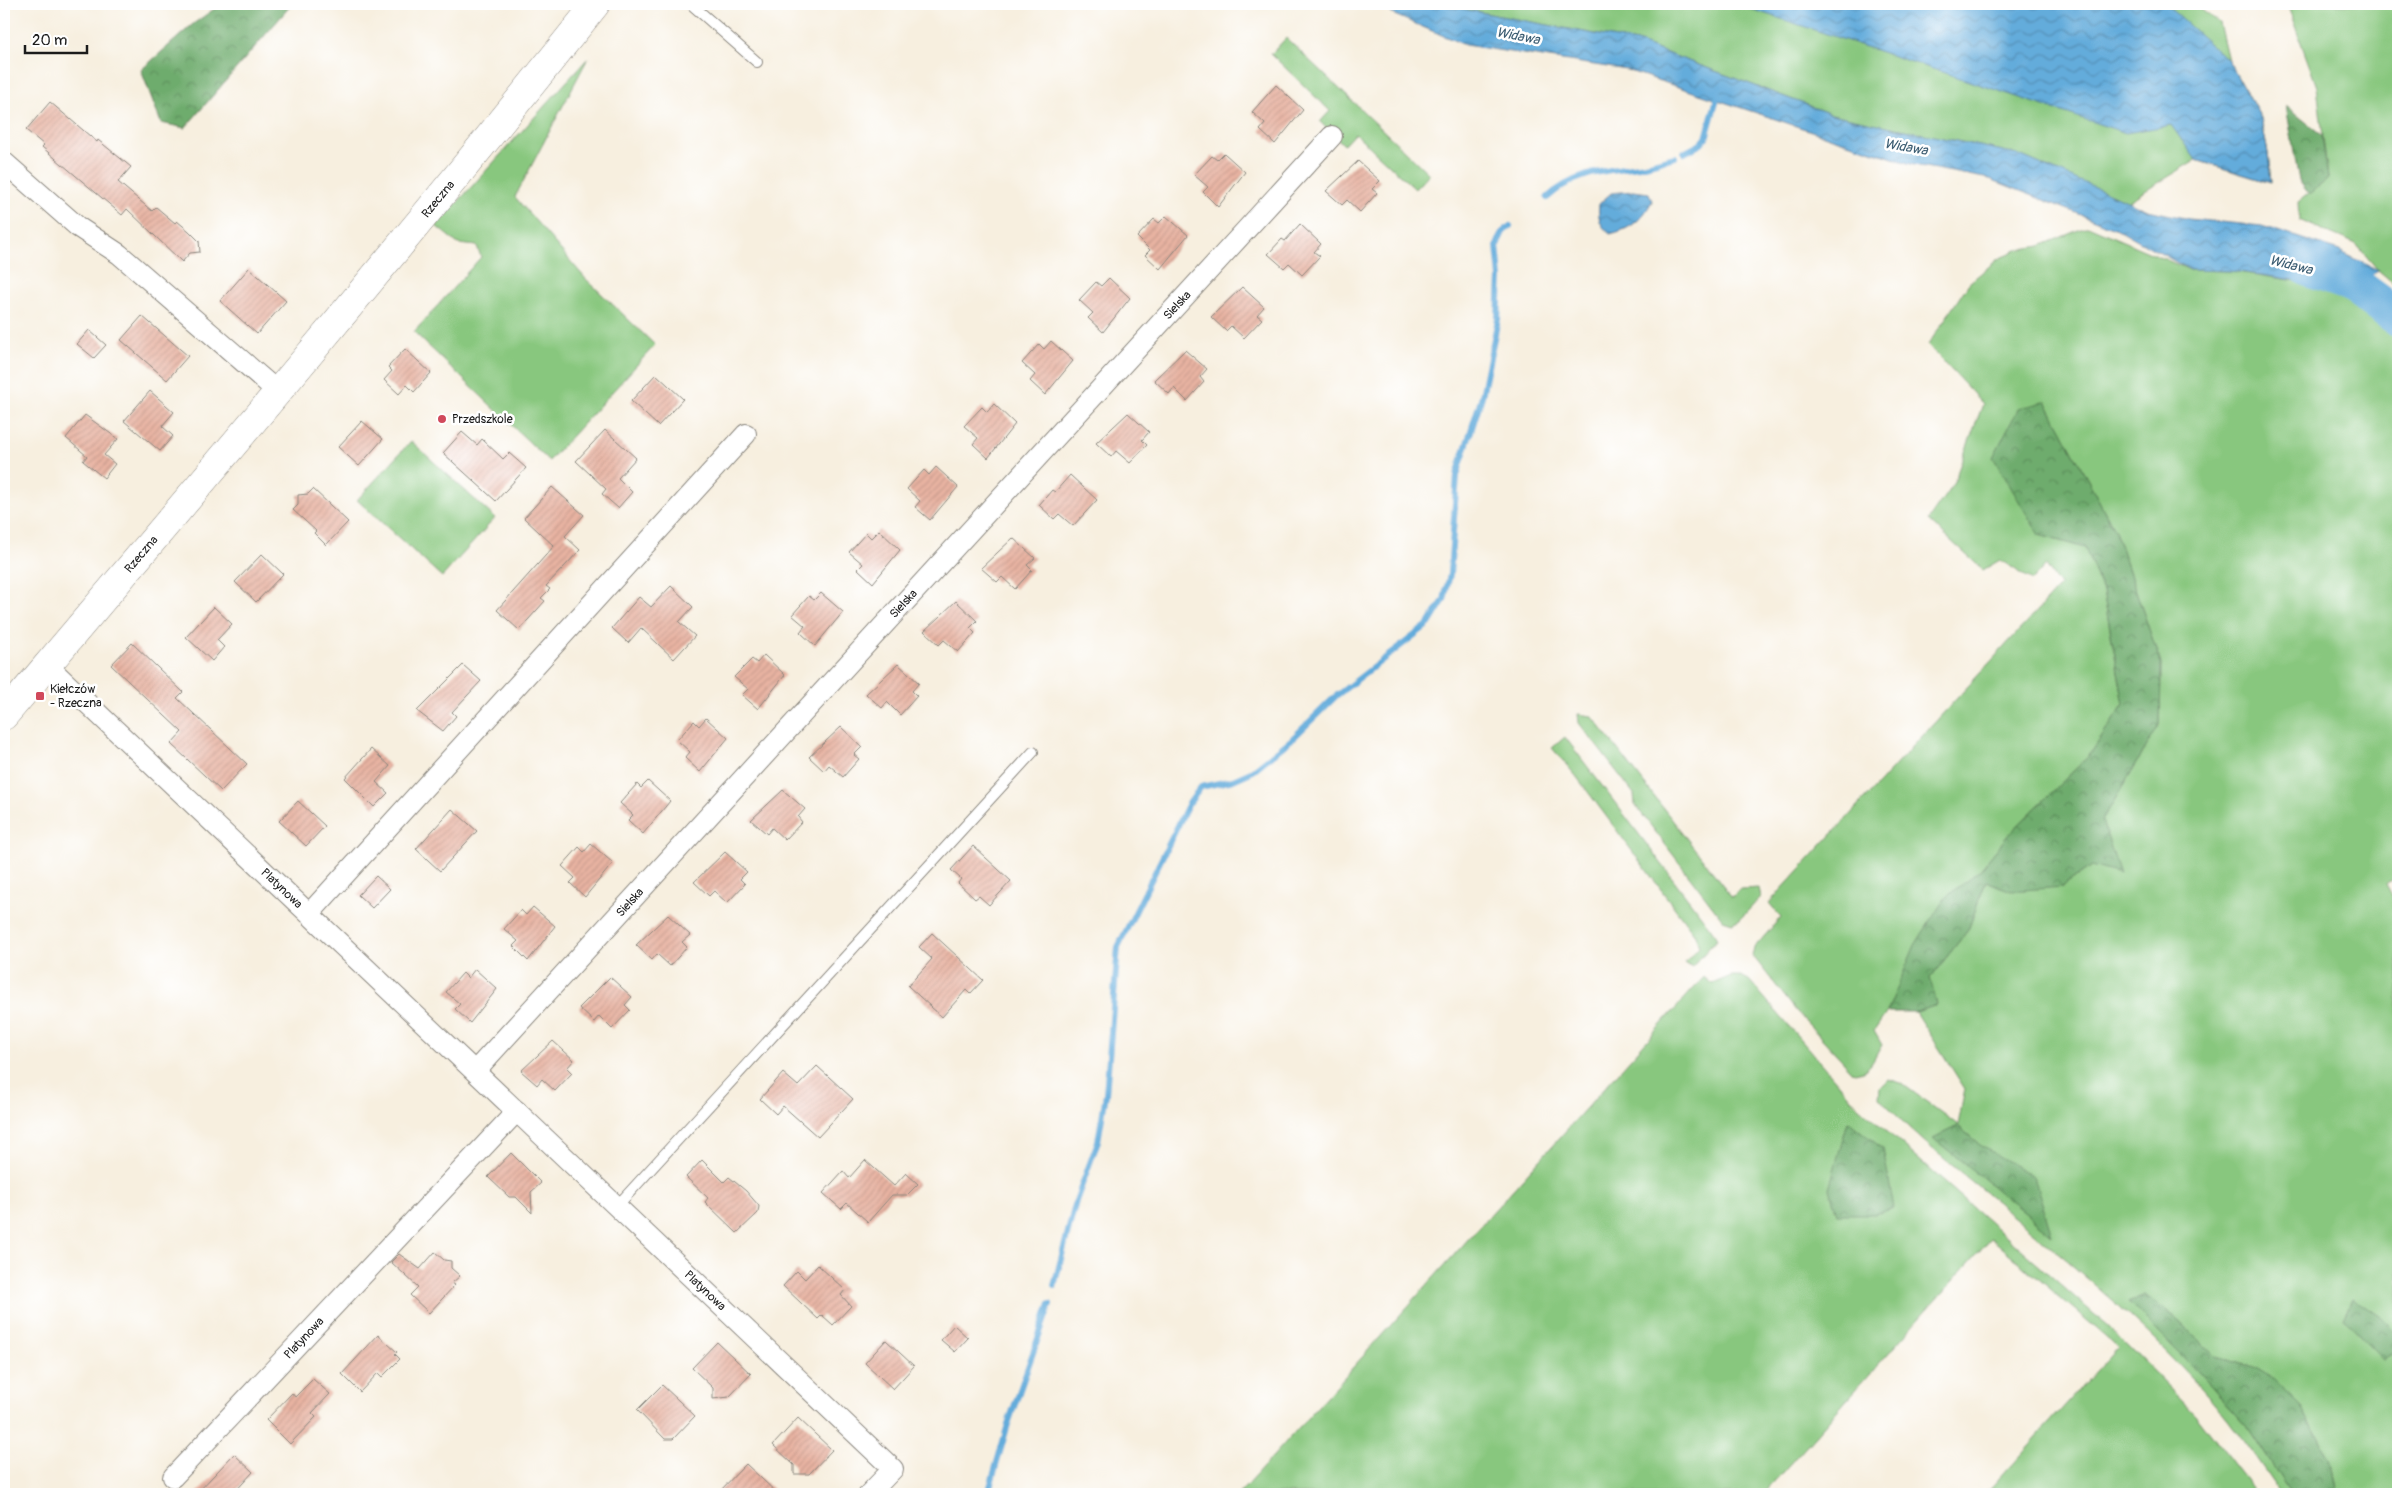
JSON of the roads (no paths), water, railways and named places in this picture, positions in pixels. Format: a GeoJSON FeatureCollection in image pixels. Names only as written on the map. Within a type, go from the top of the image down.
{"type":"FeatureCollection","features":[{"type":"Feature","properties":{"kind":"street","name":"Rzeczna"},"geometry":{"type":"LineString","coordinates":[[4,716],[278,392],[506,117],[596,4]]}},
{"type":"Feature","properties":{"kind":"street","name":"Sielska"},"geometry":{"type":"LineString","coordinates":[[475,1071],[1332,136]]}},
{"type":"Feature","properties":{"kind":"street"},"geometry":{"type":"LineString","coordinates":[[4,162],[78,227],[119,254],[278,392]]}},
{"type":"Feature","properties":{"kind":"street"},"geometry":{"type":"LineString","coordinates":[[310,913],[746,434]]}},
{"type":"Feature","properties":{"kind":"street","name":"Platynowa"},"geometry":{"type":"LineString","coordinates":[[47,665],[893,1469],[869,1494]]}},
{"type":"Feature","properties":{"kind":"street","name":"Platynowa"},"geometry":{"type":"LineString","coordinates":[[173,1477],[517,1111]]}},
{"type":"Feature","properties":{"kind":"lane"},"geometry":{"type":"LineString","coordinates":[[691,4],[757,62]]}},
{"type":"Feature","properties":{"kind":"lane"},"geometry":{"type":"LineString","coordinates":[[617,1206],[1033,752]]}},
{"type":"Feature","properties":{"kind":"water"},"geometry":{"type":"Polygon","coordinates":[[[1381,4],[1437,4],[1637,42],[1831,114],[2017,154],[2148,210],[2189,219],[2262,226],[2337,250],[2378,270],[2346,295],[2323,285],[2275,277],[2231,271],[2190,270],[2122,231],[1990,179],[1914,165],[1627,70],[1465,45],[1390,13],[1381,4]]]}},
{"type":"Feature","properties":{"kind":"water"},"geometry":{"type":"Polygon","coordinates":[[[1736,4],[2165,4],[2228,60],[2261,118],[2268,153],[2271,183],[2196,160],[2171,125],[2126,133],[1736,4]]]}},
{"type":"Feature","properties":{"kind":"water"},"geometry":{"type":"Polygon","coordinates":[[[1633,191],[1649,193],[1652,201],[1635,223],[1610,234],[1600,221],[1599,204],[1611,193],[1633,191]]]}},
{"type":"Feature","properties":{"kind":"waterway"},"geometry":{"type":"LineString","coordinates":[[1684,153],[1701,144],[1706,138],[1719,91]]}},
{"type":"Feature","properties":{"kind":"waterway"},"geometry":{"type":"LineString","coordinates":[[1547,198],[1569,182],[1581,177],[1645,165],[1675,157]]}},
{"type":"Feature","properties":{"kind":"waterway"},"geometry":{"type":"LineString","coordinates":[[1054,1286],[1076,1201],[1098,1141],[1106,1094],[1118,947],[1188,805],[1201,787],[1233,780],[1251,772],[1292,739],[1336,696],[1429,624],[1444,600],[1450,574],[1457,475],[1482,396],[1498,319],[1500,278],[1497,245],[1503,232],[1510,226]]}},
{"type":"Feature","properties":{"kind":"waterway","name":"Widawa"},"geometry":{"type":"LineString","coordinates":[[2309,268],[2351,283],[2398,317]]}},
{"type":"Feature","properties":{"kind":"waterway"},"geometry":{"type":"LineString","coordinates":[[988,1494],[1008,1424],[1050,1304]]}},
{"type":"Feature","properties":{"kind":"place","name":"Przedszkole"},"geometry":{"type":"Point","coordinates":[442,419]}},
{"type":"Feature","properties":{"kind":"place","name":"Kiełczów - Rzeczna"},"geometry":{"type":"Point","coordinates":[40,696]}}]}
